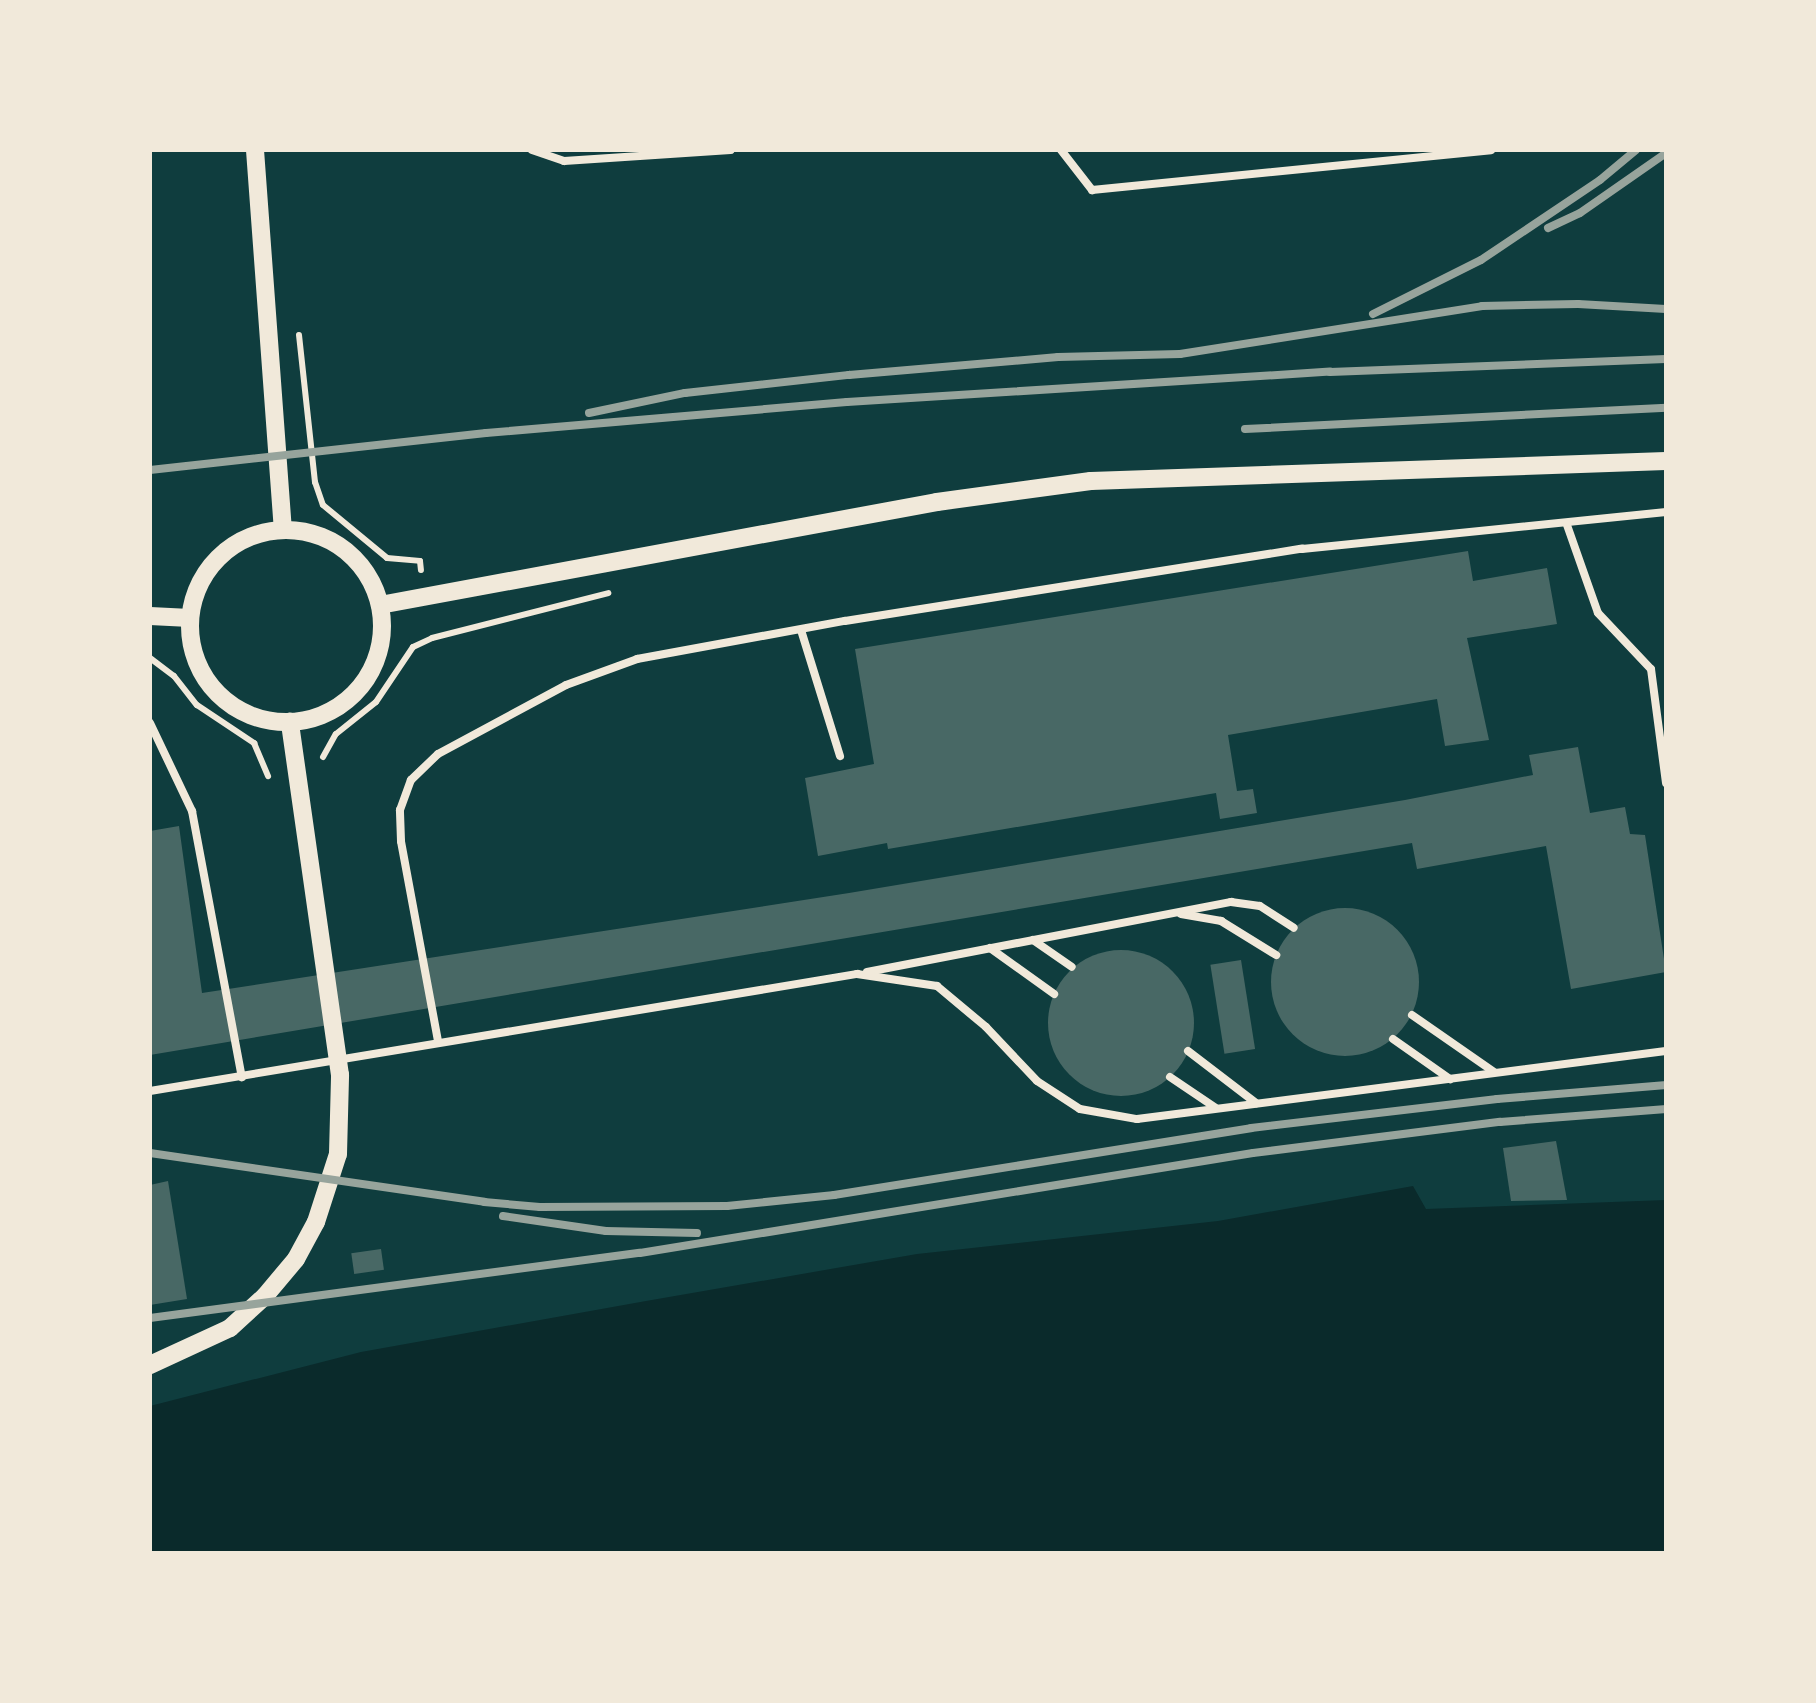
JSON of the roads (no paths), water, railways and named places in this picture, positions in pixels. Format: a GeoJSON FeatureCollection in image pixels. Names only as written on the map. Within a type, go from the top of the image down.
{"type":"FeatureCollection","features":[{"type":"Feature","properties":{"kind":"street"},"geometry":{"type":"LineString","coordinates":[[256,150],[283,528]]}},
{"type":"Feature","properties":{"kind":"street"},"geometry":{"type":"LineString","coordinates":[[380,605],[937,502],[1091,481],[1666,460]]}},
{"type":"Feature","properties":{"kind":"street"},"geometry":{"type":"LineString","coordinates":[[283,528],[308,532],[353,556],[369,576],[380,605],[383,628],[378,656],[365,682],[344,703],[319,717],[290,722],[247,714],[212,687],[193,648],[190,618],[203,578],[217,559],[237,544],[283,528]]}},
{"type":"Feature","properties":{"kind":"street"},"geometry":{"type":"LineString","coordinates":[[150,616],[190,618]]}},
{"type":"Feature","properties":{"kind":"street"},"geometry":{"type":"LineString","coordinates":[[150,1366],[230,1328],[296,1259],[332,1180],[342,1127],[340,1075],[290,722]]}},
{"type":"Feature","properties":{"kind":"lane"},"geometry":{"type":"LineString","coordinates":[[532,150],[564,161],[731,150]]}},
{"type":"Feature","properties":{"kind":"lane"},"geometry":{"type":"LineString","coordinates":[[1060,150],[1092,190],[1492,150]]}},
{"type":"Feature","properties":{"kind":"lane"},"geometry":{"type":"LineString","coordinates":[[438,1041],[401,841],[400,810],[412,780],[438,754],[566,685],[637,659],[1302,549],[1568,525],[1666,512]]}},
{"type":"Feature","properties":{"kind":"lane"},"geometry":{"type":"LineString","coordinates":[[1568,525],[1598,613],[1651,669],[1666,783]]}},
{"type":"Feature","properties":{"kind":"lane"},"geometry":{"type":"LineString","coordinates":[[801,630],[840,756]]}},
{"type":"Feature","properties":{"kind":"lane"},"geometry":{"type":"LineString","coordinates":[[150,723],[192,810],[242,1078]]}},
{"type":"Feature","properties":{"kind":"lane"},"geometry":{"type":"LineString","coordinates":[[150,1091],[857,974],[1232,902],[1260,906],[1294,928]]}},
{"type":"Feature","properties":{"kind":"lane"},"geometry":{"type":"LineString","coordinates":[[1174,912],[1221,921],[1276,955]]}},
{"type":"Feature","properties":{"kind":"lane"},"geometry":{"type":"LineString","coordinates":[[1033,940],[1072,967]]}},
{"type":"Feature","properties":{"kind":"lane"},"geometry":{"type":"LineString","coordinates":[[990,948],[1054,994]]}},
{"type":"Feature","properties":{"kind":"lane"},"geometry":{"type":"LineString","coordinates":[[857,974],[937,986],[986,1027],[1037,1081],[1080,1108],[1137,1118],[1666,1051]]}},
{"type":"Feature","properties":{"kind":"lane"},"geometry":{"type":"LineString","coordinates":[[1412,1015],[1494,1073]]}},
{"type":"Feature","properties":{"kind":"lane"},"geometry":{"type":"LineString","coordinates":[[1392,1039],[1450,1079]]}},
{"type":"Feature","properties":{"kind":"lane"},"geometry":{"type":"LineString","coordinates":[[1188,1051],[1256,1104]]}},
{"type":"Feature","properties":{"kind":"lane"},"geometry":{"type":"LineString","coordinates":[[1170,1077],[1216,1109]]}},
{"type":"Feature","properties":{"kind":"water"},"geometry":{"type":"Polygon","coordinates":[[[1413,1186],[1426,1209],[1666,1200],[1666,1553],[150,1553],[150,1406],[361,1352],[646,1301],[917,1254],[1218,1221],[1413,1186]]]}},
{"type":"Feature","properties":{"kind":"railway"},"geometry":{"type":"LineString","coordinates":[[1373,314],[1481,260],[1600,180],[1636,150]]}},
{"type":"Feature","properties":{"kind":"railway"},"geometry":{"type":"LineString","coordinates":[[1548,228],[1580,213],[1666,153]]}},
{"type":"Feature","properties":{"kind":"railway"},"geometry":{"type":"LineString","coordinates":[[589,413],[685,393],[849,375],[1058,357],[1180,354],[1482,306],[1578,304],[1666,309]]}},
{"type":"Feature","properties":{"kind":"railway"},"geometry":{"type":"LineString","coordinates":[[150,470],[486,433],[847,402],[1330,372],[1666,359]]}},
{"type":"Feature","properties":{"kind":"railway"},"geometry":{"type":"LineString","coordinates":[[1245,429],[1666,408]]}},
{"type":"Feature","properties":{"kind":"railway"},"geometry":{"type":"LineString","coordinates":[[150,1153],[484,1202],[540,1207],[727,1206],[834,1195],[1251,1128],[1497,1099],[1666,1085]]}},
{"type":"Feature","properties":{"kind":"railway"},"geometry":{"type":"LineString","coordinates":[[150,1318],[640,1253],[1253,1153],[1500,1122],[1666,1109]]}},
{"type":"Feature","properties":{"kind":"railway"},"geometry":{"type":"LineString","coordinates":[[503,1216],[606,1231],[697,1233]]}}]}
